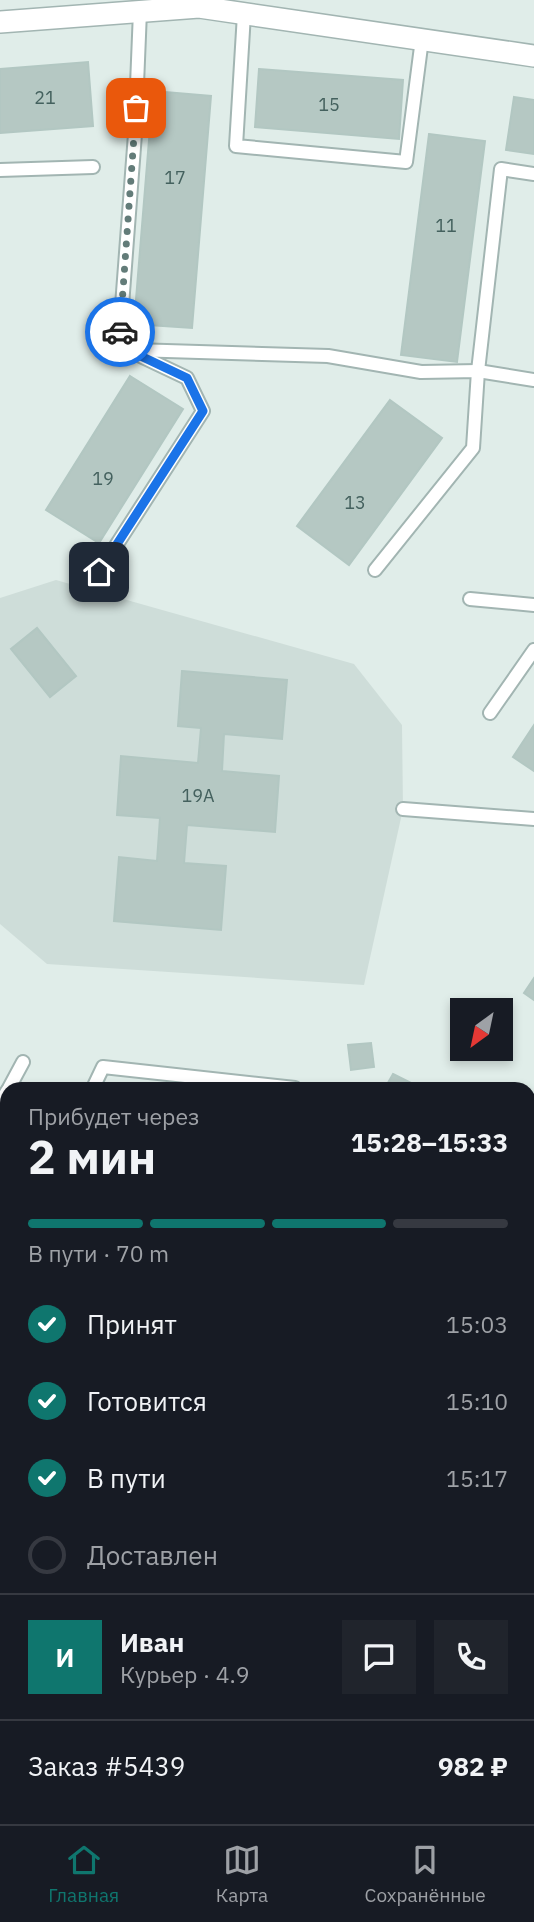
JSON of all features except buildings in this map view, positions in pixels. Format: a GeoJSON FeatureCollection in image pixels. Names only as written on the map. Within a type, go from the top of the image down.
{"type":"FeatureCollection","features":[{"type":"Feature","properties":{"kind":"street"},"geometry":{"type":"LineString","coordinates":[[0,22],[199,7],[534,56]]}},
{"type":"Feature","properties":{"kind":"lane"},"geometry":{"type":"LineString","coordinates":[[99,572],[203,411],[187,378],[128,350],[120,332],[135,134],[140,11]]}},
{"type":"Feature","properties":{"kind":"lane"},"geometry":{"type":"LineString","coordinates":[[244,13],[236,146],[407,162],[422,39]]}},
{"type":"Feature","properties":{"kind":"lane"},"geometry":{"type":"LineString","coordinates":[[0,170],[93,167]]}},
{"type":"Feature","properties":{"kind":"lane"},"geometry":{"type":"LineString","coordinates":[[375,570],[473,448],[478,371],[501,169],[534,174]]}},
{"type":"Feature","properties":{"kind":"lane"},"geometry":{"type":"LineString","coordinates":[[128,350],[328,356],[421,372],[478,371],[534,380]]}},
{"type":"Feature","properties":{"kind":"lane"},"geometry":{"type":"LineString","coordinates":[[470,599],[534,605]]}},
{"type":"Feature","properties":{"kind":"lane"},"geometry":{"type":"LineString","coordinates":[[490,713],[534,650]]}},
{"type":"Feature","properties":{"kind":"lane"},"geometry":{"type":"LineString","coordinates":[[403,809],[534,819]]}},
{"type":"Feature","properties":{"kind":"lane"},"geometry":{"type":"LineString","coordinates":[[12,1082],[23,1062]]}},
{"type":"Feature","properties":{"kind":"lane"},"geometry":{"type":"LineString","coordinates":[[96,1082],[103,1068],[237,1082]]}},
{"type":"Feature","properties":{"kind":"shaded area"},"geometry":{"type":"Polygon","coordinates":[[[56,580],[354,664],[402,725],[403,809],[364,985],[47,964],[0,924],[0,598],[56,580]]]}},
{"type":"Feature","properties":{"kind":"way so far"},"geometry":{"type":"LineString","coordinates":[[120,332],[136,108]]}},
{"type":"Feature","properties":{"kind":"route"},"geometry":{"type":"LineString","coordinates":[[99,572],[203,411],[187,378],[128,350],[120,332]]}}]}
